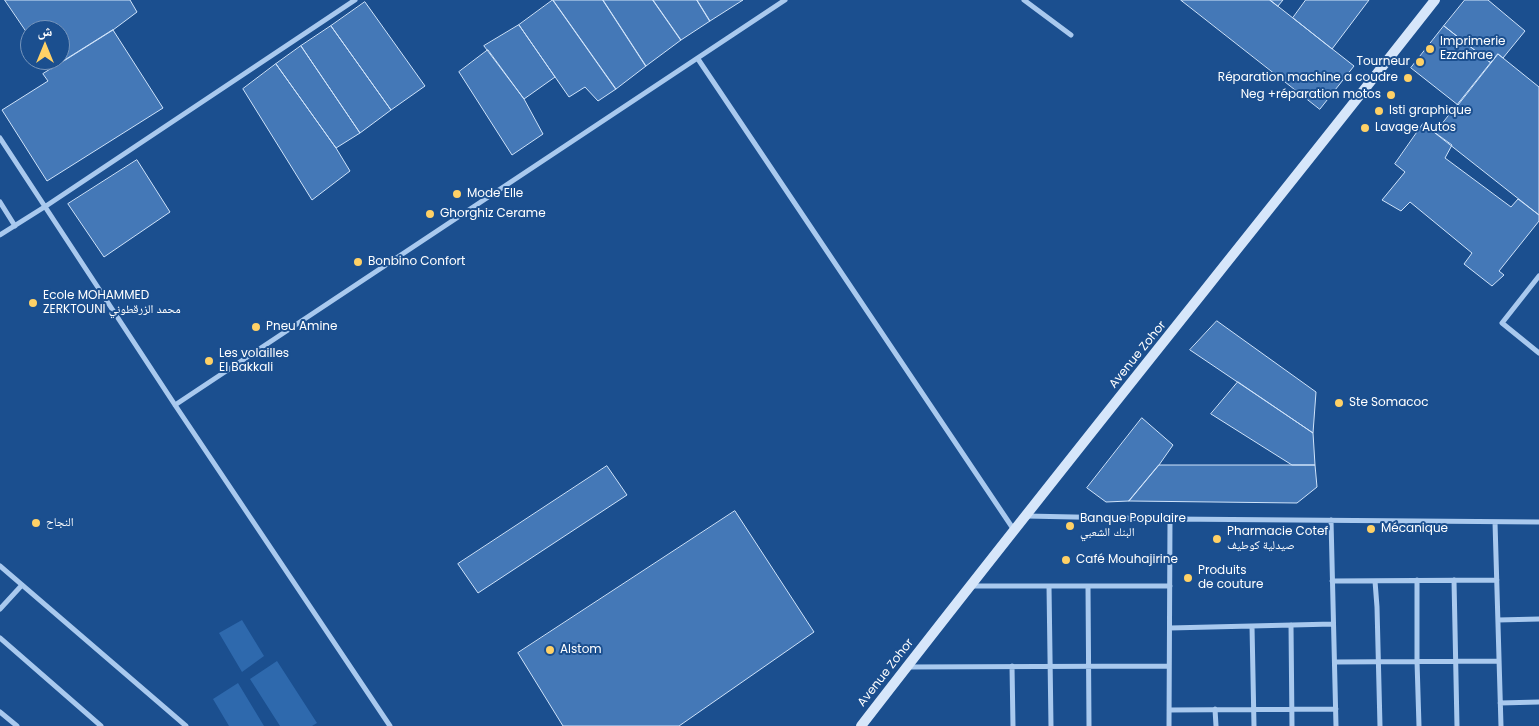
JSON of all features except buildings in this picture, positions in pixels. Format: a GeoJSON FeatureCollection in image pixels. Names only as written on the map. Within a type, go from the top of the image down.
{"type":"FeatureCollection","features":[{"type":"Feature","properties":{"kind":"main road","name":"Avenue Zohor"},"geometry":{"type":"LineString","coordinates":[[861,726],[969,586],[1435,0]]}},
{"type":"Feature","properties":{"kind":"street"},"geometry":{"type":"LineString","coordinates":[[0,236],[355,0]]}},
{"type":"Feature","properties":{"kind":"street"},"geometry":{"type":"LineString","coordinates":[[175,405],[785,0]]}},
{"type":"Feature","properties":{"kind":"street"},"geometry":{"type":"LineString","coordinates":[[1024,0],[1071,35]]}},
{"type":"Feature","properties":{"kind":"street"},"geometry":{"type":"LineString","coordinates":[[698,59],[1014,530]]}},
{"type":"Feature","properties":{"kind":"street"},"geometry":{"type":"LineString","coordinates":[[0,138],[175,405],[390,726]]}},
{"type":"Feature","properties":{"kind":"street"},"geometry":{"type":"LineString","coordinates":[[0,202],[15,226]]}},
{"type":"Feature","properties":{"kind":"street"},"geometry":{"type":"LineString","coordinates":[[1539,276],[1502,323],[1539,353]]}},
{"type":"Feature","properties":{"kind":"street"},"geometry":{"type":"LineString","coordinates":[[1026,516],[1539,522]]}},
{"type":"Feature","properties":{"kind":"street"},"geometry":{"type":"LineString","coordinates":[[1169,726],[1170,519]]}},
{"type":"Feature","properties":{"kind":"street"},"geometry":{"type":"LineString","coordinates":[[1331,520],[1336,726]]}},
{"type":"Feature","properties":{"kind":"street"},"geometry":{"type":"LineString","coordinates":[[1496,522],[1501,726]]}},
{"type":"Feature","properties":{"kind":"street"},"geometry":{"type":"LineString","coordinates":[[0,566],[186,726]]}},
{"type":"Feature","properties":{"kind":"street"},"geometry":{"type":"LineString","coordinates":[[1417,580],[1419,726]]}},
{"type":"Feature","properties":{"kind":"street"},"geometry":{"type":"LineString","coordinates":[[1454,580],[1457,726]]}},
{"type":"Feature","properties":{"kind":"street"},"geometry":{"type":"LineString","coordinates":[[1332,581],[1497,580]]}},
{"type":"Feature","properties":{"kind":"street"},"geometry":{"type":"LineString","coordinates":[[1375,581],[1380,726]]}},
{"type":"Feature","properties":{"kind":"street"},"geometry":{"type":"LineString","coordinates":[[0,609],[22,584]]}},
{"type":"Feature","properties":{"kind":"street"},"geometry":{"type":"LineString","coordinates":[[969,586],[1170,586]]}},
{"type":"Feature","properties":{"kind":"street"},"geometry":{"type":"LineString","coordinates":[[1050,586],[1051,726]]}},
{"type":"Feature","properties":{"kind":"street"},"geometry":{"type":"LineString","coordinates":[[1088,586],[1089,726]]}},
{"type":"Feature","properties":{"kind":"street"},"geometry":{"type":"LineString","coordinates":[[1498,620],[1539,619]]}},
{"type":"Feature","properties":{"kind":"street"},"geometry":{"type":"LineString","coordinates":[[1170,628],[1333,624]]}},
{"type":"Feature","properties":{"kind":"street"},"geometry":{"type":"LineString","coordinates":[[1291,625],[1292,726]]}},
{"type":"Feature","properties":{"kind":"street"},"geometry":{"type":"LineString","coordinates":[[1252,626],[1254,726]]}},
{"type":"Feature","properties":{"kind":"street"},"geometry":{"type":"LineString","coordinates":[[0,638],[101,726]]}},
{"type":"Feature","properties":{"kind":"street"},"geometry":{"type":"LineString","coordinates":[[1335,662],[1498,661]]}},
{"type":"Feature","properties":{"kind":"street"},"geometry":{"type":"LineString","coordinates":[[1012,666],[1013,726]]}},
{"type":"Feature","properties":{"kind":"street"},"geometry":{"type":"LineString","coordinates":[[906,667],[1169,666]]}},
{"type":"Feature","properties":{"kind":"street"},"geometry":{"type":"LineString","coordinates":[[1500,702],[1539,702]]}},
{"type":"Feature","properties":{"kind":"street"},"geometry":{"type":"LineString","coordinates":[[1215,709],[1216,726]]}},
{"type":"Feature","properties":{"kind":"street"},"geometry":{"type":"LineString","coordinates":[[1169,710],[1336,709]]}},
{"type":"Feature","properties":{"kind":"street"},"geometry":{"type":"LineString","coordinates":[[0,712],[17,726]]}},
{"type":"Feature","properties":{"kind":"shaded area"},"geometry":{"type":"Polygon","coordinates":[[[242,620],[264,656],[242,672],[219,633],[242,620]]]}},
{"type":"Feature","properties":{"kind":"shaded area"},"geometry":{"type":"Polygon","coordinates":[[[277,661],[317,723],[312,726],[280,726],[250,679],[277,661]]]}},
{"type":"Feature","properties":{"kind":"shaded area"},"geometry":{"type":"Polygon","coordinates":[[[238,683],[264,726],[229,726],[213,699],[238,683]]]}},
{"type":"Feature","properties":{"kind":"place","name":"Imprimerie Ezzahrae"},"geometry":{"type":"Point","coordinates":[1430,49]}},
{"type":"Feature","properties":{"kind":"place","name":"Tourneur"},"geometry":{"type":"Point","coordinates":[1420,62]}},
{"type":"Feature","properties":{"kind":"place","name":"Réparation machine a coudre"},"geometry":{"type":"Point","coordinates":[1408,78]}},
{"type":"Feature","properties":{"kind":"place","name":"Neg +réparation motos"},"geometry":{"type":"Point","coordinates":[1391,95]}},
{"type":"Feature","properties":{"kind":"place","name":"Isti graphique"},"geometry":{"type":"Point","coordinates":[1379,111]}},
{"type":"Feature","properties":{"kind":"place","name":"Lavage Autos"},"geometry":{"type":"Point","coordinates":[1365,128]}},
{"type":"Feature","properties":{"kind":"place","name":"Mode Elle"},"geometry":{"type":"Point","coordinates":[457,194]}},
{"type":"Feature","properties":{"kind":"place","name":"Ghorghiz Cerame"},"geometry":{"type":"Point","coordinates":[430,214]}},
{"type":"Feature","properties":{"kind":"place","name":"Bonbino Confort"},"geometry":{"type":"Point","coordinates":[358,262]}},
{"type":"Feature","properties":{"kind":"place","name":"Ecole MOHAMMED ZERKTOUNI محمد الزرقطوني"},"geometry":{"type":"Point","coordinates":[33,303]}},
{"type":"Feature","properties":{"kind":"place","name":"Pneu Amine"},"geometry":{"type":"Point","coordinates":[256,327]}},
{"type":"Feature","properties":{"kind":"place","name":"Les volailles El Bakkali"},"geometry":{"type":"Point","coordinates":[209,361]}},
{"type":"Feature","properties":{"kind":"place","name":"Ste Somacoc"},"geometry":{"type":"Point","coordinates":[1339,403]}},
{"type":"Feature","properties":{"kind":"place","name":"النجاح"},"geometry":{"type":"Point","coordinates":[36,523]}},
{"type":"Feature","properties":{"kind":"place","name":"Banque Populaire البنك الشعبي"},"geometry":{"type":"Point","coordinates":[1070,526]}},
{"type":"Feature","properties":{"kind":"place","name":"Mécanique"},"geometry":{"type":"Point","coordinates":[1371,529]}},
{"type":"Feature","properties":{"kind":"place","name":"Pharmacie Cotef صيدلية كوطيف"},"geometry":{"type":"Point","coordinates":[1217,539]}},
{"type":"Feature","properties":{"kind":"place","name":"Café Mouhajirine"},"geometry":{"type":"Point","coordinates":[1066,560]}},
{"type":"Feature","properties":{"kind":"place","name":"Produits de couture"},"geometry":{"type":"Point","coordinates":[1188,578]}},
{"type":"Feature","properties":{"kind":"place","name":"Alstom"},"geometry":{"type":"Point","coordinates":[550,650]}}]}
